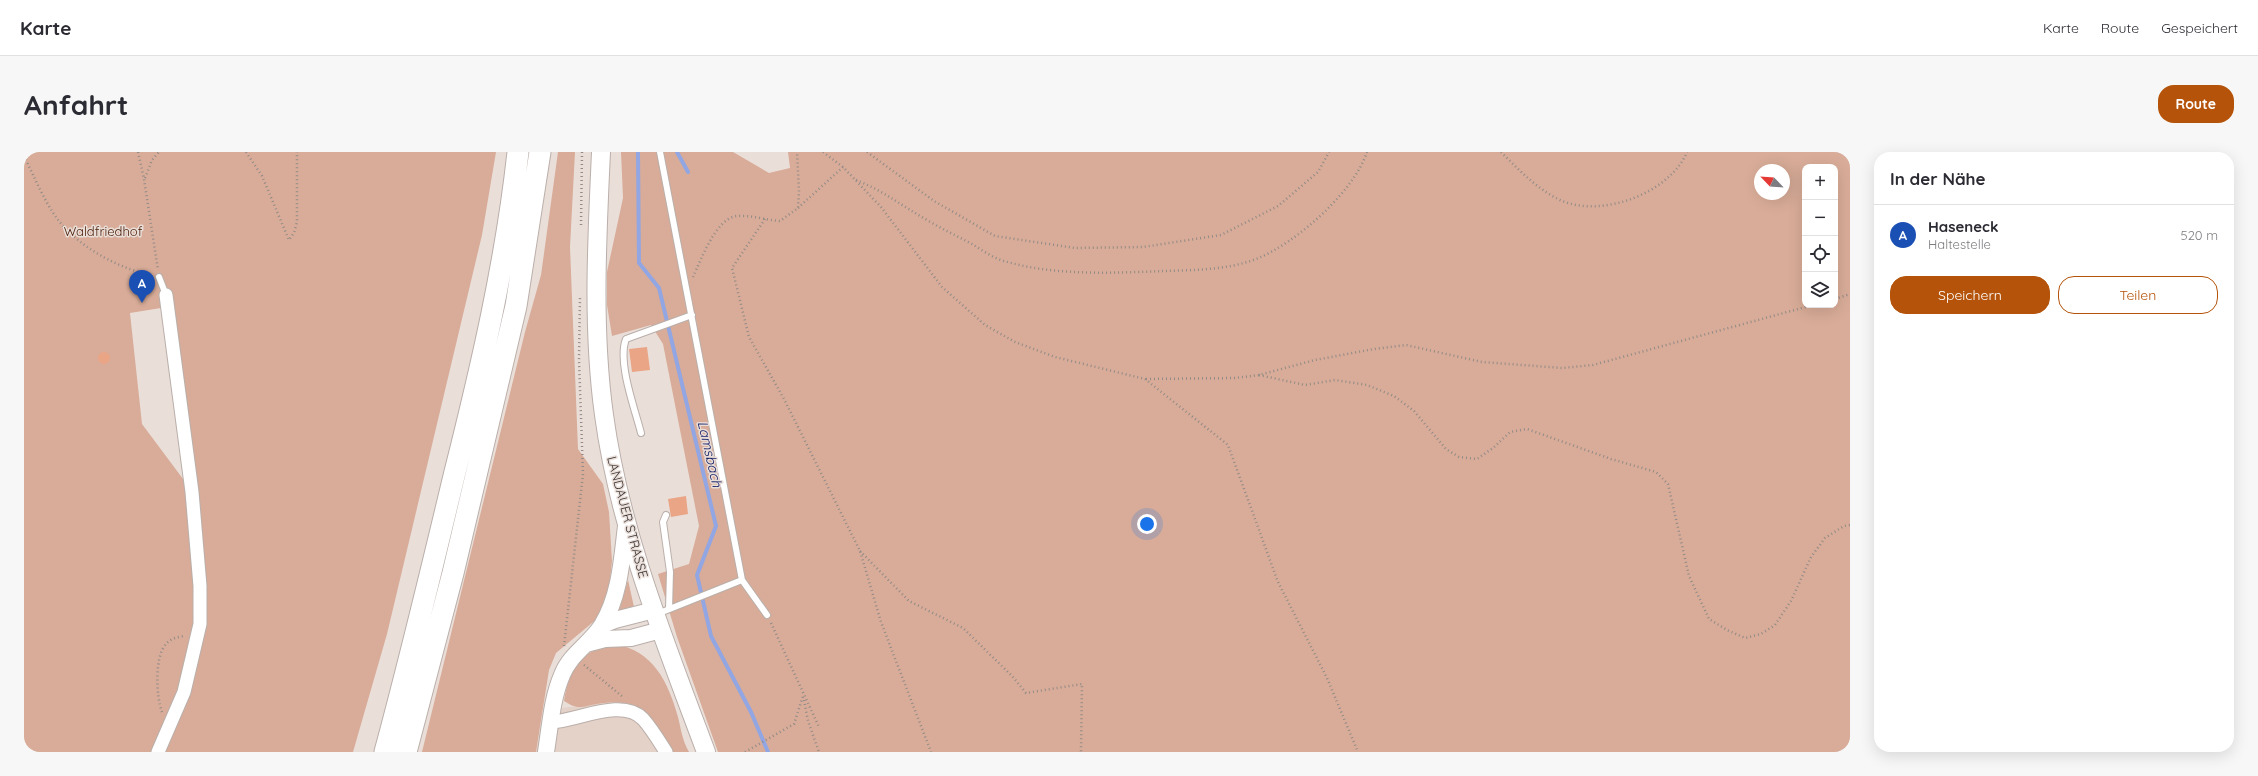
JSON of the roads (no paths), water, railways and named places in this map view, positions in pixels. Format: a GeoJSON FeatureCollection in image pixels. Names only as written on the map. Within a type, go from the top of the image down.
{"type":"FeatureCollection","features":[{"type":"Feature","properties":{"kind":"highway"},"geometry":{"type":"LineString","coordinates":[[385,752],[407,670],[494,310],[514,189],[518,152]]}},
{"type":"Feature","properties":{"kind":"highway"},"geometry":{"type":"LineString","coordinates":[[406,752],[453,573],[516,306],[540,152]]}},
{"type":"Feature","properties":{"kind":"main road","name":"LANDAUER STRASSE"},"geometry":{"type":"LineString","coordinates":[[601,152],[597,250],[600,366],[608,438],[618,489],[627,522],[706,752]]}},
{"type":"Feature","properties":{"kind":"street"},"geometry":{"type":"LineString","coordinates":[[158,752],[184,692],[200,624],[200,586],[192,492],[166,295]]}},
{"type":"Feature","properties":{"kind":"street"},"geometry":{"type":"LineString","coordinates":[[546,752],[556,694],[562,674],[573,656],[586,644],[602,625],[614,598],[627,522]]}},
{"type":"Feature","properties":{"kind":"street"},"geometry":{"type":"LineString","coordinates":[[602,625],[615,620],[660,616]]}},
{"type":"Feature","properties":{"kind":"street"},"geometry":{"type":"LineString","coordinates":[[586,644],[604,639],[631,638],[660,616]]}},
{"type":"Feature","properties":{"kind":"street"},"geometry":{"type":"LineString","coordinates":[[551,722],[568,720],[595,712],[611,710],[635,713],[653,731],[666,752]]}},
{"type":"Feature","properties":{"kind":"lane"},"geometry":{"type":"LineString","coordinates":[[660,152],[688,288],[742,580],[767,615]]}},
{"type":"Feature","properties":{"kind":"lane"},"geometry":{"type":"LineString","coordinates":[[159,277],[166,295]]}},
{"type":"Feature","properties":{"kind":"lane"},"geometry":{"type":"LineString","coordinates":[[641,433],[623,359],[623,346],[626,339],[692,315]]}},
{"type":"Feature","properties":{"kind":"lane"},"geometry":{"type":"LineString","coordinates":[[660,616],[670,572],[663,522],[666,515]]}},
{"type":"Feature","properties":{"kind":"lane"},"geometry":{"type":"LineString","coordinates":[[660,616],[742,580]]}},
{"type":"Feature","properties":{"kind":"waterway","name":"Lamsbach"},"geometry":{"type":"LineString","coordinates":[[638,152],[639,263],[659,288],[716,526],[697,575],[711,636],[751,712],[768,752]]}},
{"type":"Feature","properties":{"kind":"waterway"},"geometry":{"type":"LineString","coordinates":[[677,152],[688,172]]}},
{"type":"Feature","properties":{"kind":"place","name":"Haseneck"},"geometry":{"type":"Point","coordinates":[142,303]}},
{"type":"Feature","properties":{"kind":"park label","name":"Waldfriedhof"},"geometry":{"type":"Point","coordinates":[103,231]}}]}
